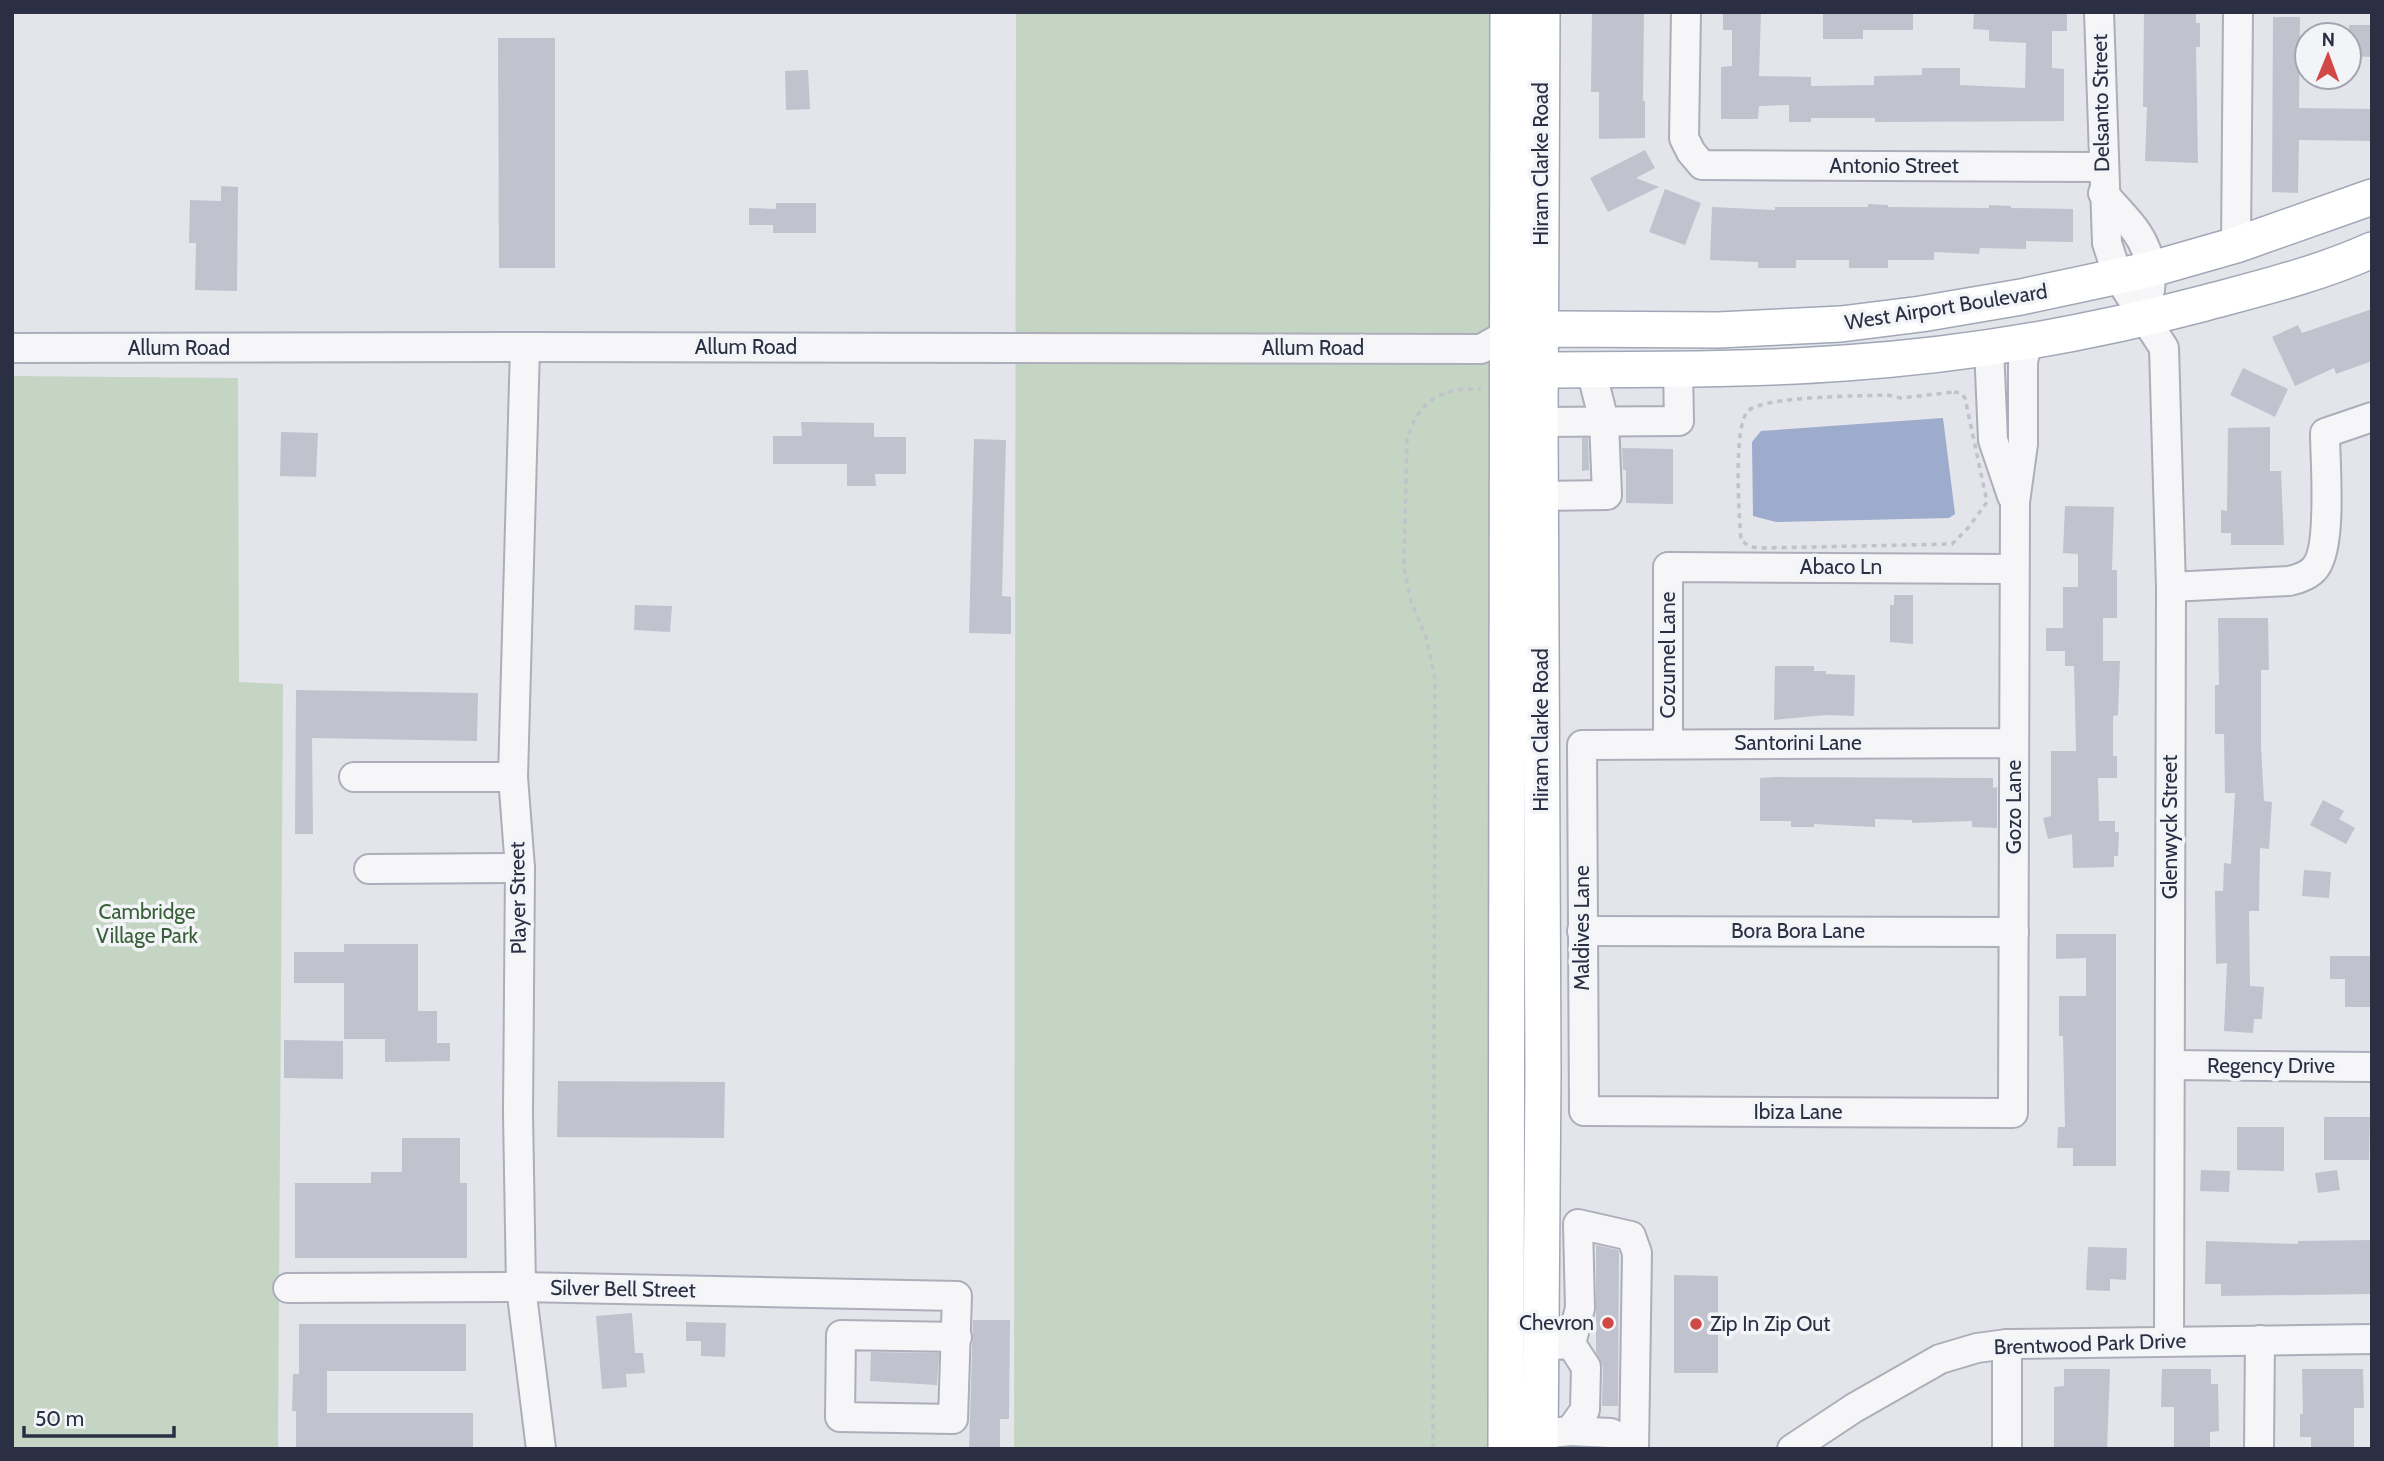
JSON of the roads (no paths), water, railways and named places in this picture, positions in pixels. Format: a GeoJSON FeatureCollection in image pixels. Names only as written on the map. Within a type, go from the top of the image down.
{"type":"FeatureCollection","features":[{"type":"Feature","properties":{"kind":"main road","name":"Hiram Clarke Road"},"geometry":{"type":"LineString","coordinates":[[1506,1449],[1503,363],[1508,12]]}},
{"type":"Feature","properties":{"kind":"main road","name":"Hiram Clarke Road"},"geometry":{"type":"LineString","coordinates":[[1503,363],[1541,330],[1542,12]]}},
{"type":"Feature","properties":{"kind":"main road","name":"West Airport Boulevard"},"geometry":{"type":"LineString","coordinates":[[1541,330],[1718,330],[1841,324],[1958,308],[2152,269],[2236,245],[2372,197]]}},
{"type":"Feature","properties":{"kind":"main road","name":"West Airport Boulevard"},"geometry":{"type":"LineString","coordinates":[[1503,363],[1591,370],[1678,369],[1844,363],[1989,348],[2027,343],[2147,318],[2275,284],[2372,250]]}},
{"type":"Feature","properties":{"kind":"main road","name":"Hiram Clarke Road"},"geometry":{"type":"LineString","coordinates":[[1503,363],[1540,422],[1541,1212],[1555,1345],[1550,1438]]}},
{"type":"Feature","properties":{"kind":"main road"},"geometry":{"type":"LineString","coordinates":[[1506,695],[1542,695]]}},
{"type":"Feature","properties":{"kind":"main road"},"geometry":{"type":"LineString","coordinates":[[1506,951],[1542,950]]}},
{"type":"Feature","properties":{"kind":"main road"},"geometry":{"type":"LineString","coordinates":[[1506,1210],[1541,1212]]}},
{"type":"Feature","properties":{"kind":"street","name":"Antonio Street"},"geometry":{"type":"LineString","coordinates":[[1686,12],[1684,138],[1702,165],[2103,180]]}},
{"type":"Feature","properties":{"kind":"street","name":"Delsanto Street"},"geometry":{"type":"LineString","coordinates":[[2099,12],[2107,243],[2118,277],[2147,318]]}},
{"type":"Feature","properties":{"kind":"street"},"geometry":{"type":"LineString","coordinates":[[2236,245],[2238,12]]}},
{"type":"Feature","properties":{"kind":"street","name":"Delsanto Street"},"geometry":{"type":"LineString","coordinates":[[2103,180],[2141,237],[2152,269],[2147,318]]}},
{"type":"Feature","properties":{"kind":"street","name":"Glenwyck Street"},"geometry":{"type":"LineString","coordinates":[[2147,318],[2164,348],[2171,587],[2169,1341]]}},
{"type":"Feature","properties":{"kind":"street"},"geometry":{"type":"LineString","coordinates":[[2015,502],[2023,444],[2023,362],[2027,343]]}},
{"type":"Feature","properties":{"kind":"street","name":"Allum Road"},"geometry":{"type":"LineString","coordinates":[[12,348],[525,346],[1503,363]]}},
{"type":"Feature","properties":{"kind":"street","name":"Player Street"},"geometry":{"type":"LineString","coordinates":[[525,346],[513,778],[520,868],[517,1113],[521,1287],[541,1449]]}},
{"type":"Feature","properties":{"kind":"street"},"geometry":{"type":"LineString","coordinates":[[1989,348],[1993,440],[2015,502]]}},
{"type":"Feature","properties":{"kind":"street"},"geometry":{"type":"LineString","coordinates":[[1540,422],[1679,421],[1678,369]]}},
{"type":"Feature","properties":{"kind":"street"},"geometry":{"type":"LineString","coordinates":[[1541,496],[1607,495],[1604,421],[1591,370]]}},
{"type":"Feature","properties":{"kind":"street"},"geometry":{"type":"LineString","coordinates":[[1992,400],[2022,401]]}},
{"type":"Feature","properties":{"kind":"street"},"geometry":{"type":"LineString","coordinates":[[2171,587],[2290,581],[2300,579],[2314,569],[2325,545],[2325,433],[2372,417]]}},
{"type":"Feature","properties":{"kind":"street","name":"Gozo Lane"},"geometry":{"type":"LineString","coordinates":[[2013,1112],[2015,502]]}},
{"type":"Feature","properties":{"kind":"street","name":"Abaco Ln"},"geometry":{"type":"LineString","coordinates":[[1668,567],[2014,569]]}},
{"type":"Feature","properties":{"kind":"street","name":"Cozumel Lane"},"geometry":{"type":"LineString","coordinates":[[1668,567],[1668,744]]}},
{"type":"Feature","properties":{"kind":"street","name":"Santorini Lane"},"geometry":{"type":"LineString","coordinates":[[1582,745],[2014,743]]}},
{"type":"Feature","properties":{"kind":"street","name":"Maldives Lane"},"geometry":{"type":"LineString","coordinates":[[1582,745],[1584,1111]]}},
{"type":"Feature","properties":{"kind":"street"},"geometry":{"type":"LineString","coordinates":[[354,777],[513,778]]}},
{"type":"Feature","properties":{"kind":"street"},"geometry":{"type":"LineString","coordinates":[[369,869],[520,868]]}},
{"type":"Feature","properties":{"kind":"street","name":"Bora Bora Lane"},"geometry":{"type":"LineString","coordinates":[[1582,931],[2014,932]]}},
{"type":"Feature","properties":{"kind":"street","name":"Regency Drive"},"geometry":{"type":"LineString","coordinates":[[2170,1065],[2372,1067]]}},
{"type":"Feature","properties":{"kind":"street","name":"Ibiza Lane"},"geometry":{"type":"LineString","coordinates":[[1584,1111],[2013,1112]]}},
{"type":"Feature","properties":{"kind":"street"},"geometry":{"type":"LineString","coordinates":[[1550,1438],[1585,1410],[1586,1367],[1555,1345],[1580,1308],[1578,1224],[1631,1236],[1637,1253],[1634,1448]]}},
{"type":"Feature","properties":{"kind":"street","name":"Silver Bell Street"},"geometry":{"type":"LineString","coordinates":[[288,1288],[521,1287],[957,1296],[957,1337]]}},
{"type":"Feature","properties":{"kind":"street"},"geometry":{"type":"LineString","coordinates":[[841,1335],[957,1337],[954,1419],[840,1417],[841,1335]]}},
{"type":"Feature","properties":{"kind":"street","name":"Brentwood Park Drive"},"geometry":{"type":"LineString","coordinates":[[1792,1449],[1854,1408],[1940,1359],[1977,1348],[2007,1344],[2372,1339]]}},
{"type":"Feature","properties":{"kind":"street"},"geometry":{"type":"LineString","coordinates":[[2259,1449],[2260,1340]]}},
{"type":"Feature","properties":{"kind":"street"},"geometry":{"type":"LineString","coordinates":[[2007,1344],[2007,1449]]}},
{"type":"Feature","properties":{"kind":"street"},"geometry":{"type":"LineString","coordinates":[[1550,1438],[1611,1433],[1634,1448]]}},
{"type":"Feature","properties":{"kind":"water"},"geometry":{"type":"Polygon","coordinates":[[[1943,418],[1955,514],[1949,518],[1776,522],[1753,516],[1752,442],[1761,431],[1943,418]]]}},
{"type":"Feature","properties":{"kind":"place","name":"Chevron"},"geometry":{"type":"Point","coordinates":[1608,1323]}},
{"type":"Feature","properties":{"kind":"place","name":"Zip In Zip Out"},"geometry":{"type":"Point","coordinates":[1696,1324]}},
{"type":"Feature","properties":{"kind":"park label","name":"Cambridge Village Park"},"geometry":{"type":"Point","coordinates":[147,924]}}]}
